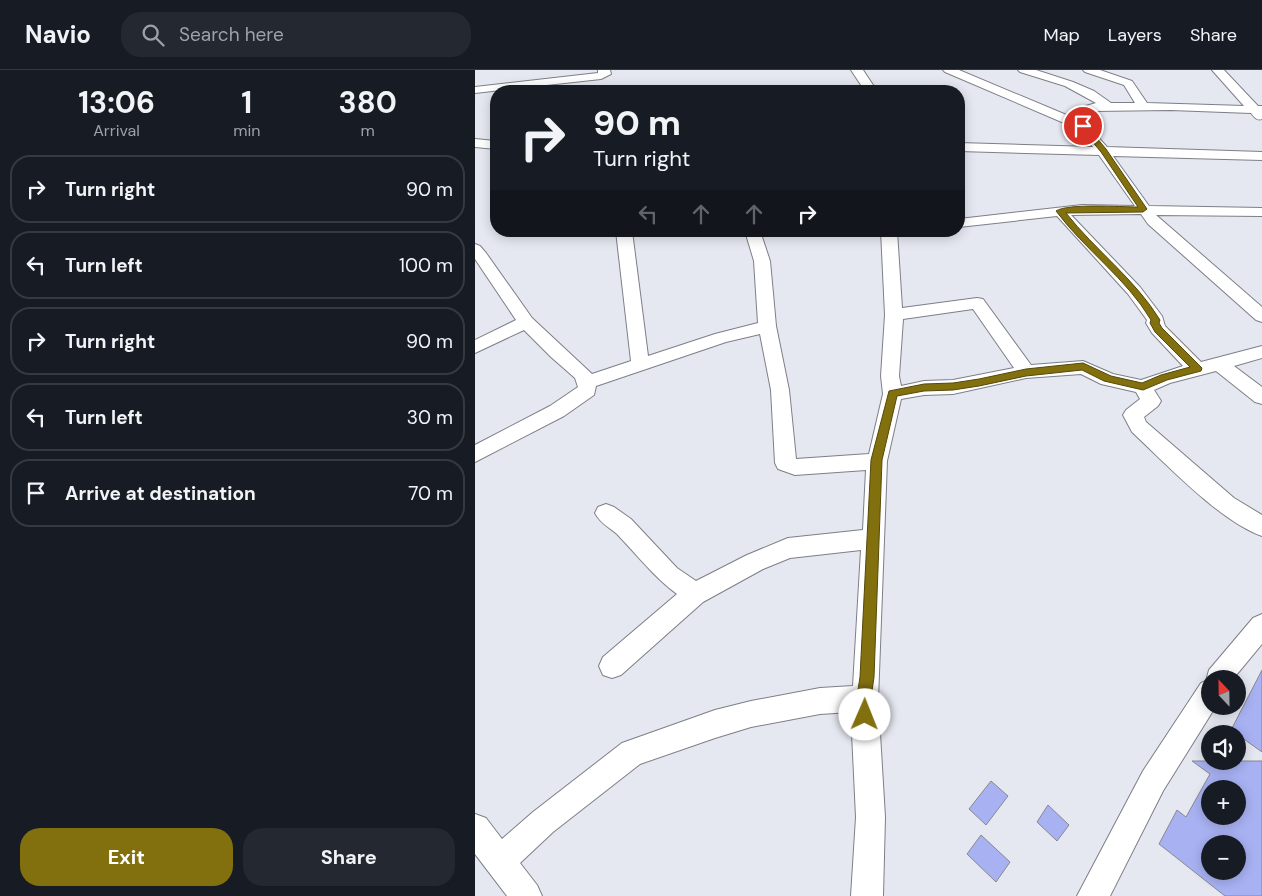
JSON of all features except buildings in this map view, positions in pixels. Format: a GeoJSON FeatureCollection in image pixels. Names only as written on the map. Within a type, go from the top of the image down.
{"type":"FeatureCollection","features":[{"type":"Feature","properties":{"kind":"street"},"geometry":{"type":"LineString","coordinates":[[510,85],[601,76],[605,74],[604,70]]}},
{"type":"Feature","properties":{"kind":"street"},"geometry":{"type":"LineString","coordinates":[[857,70],[867,85]]}},
{"type":"Feature","properties":{"kind":"street"},"geometry":{"type":"LineString","coordinates":[[949,70],[1083,126],[1153,221],[1258,308]]}},
{"type":"Feature","properties":{"kind":"street"},"geometry":{"type":"LineString","coordinates":[[966,76],[977,70]]}},
{"type":"Feature","properties":{"kind":"street"},"geometry":{"type":"LineString","coordinates":[[1025,70],[1088,92],[1100,99],[1108,107]]}},
{"type":"Feature","properties":{"kind":"street"},"geometry":{"type":"LineString","coordinates":[[1089,70],[1128,83],[1144,106]]}},
{"type":"Feature","properties":{"kind":"street"},"geometry":{"type":"LineString","coordinates":[[1219,70],[1260,112]]}},
{"type":"Feature","properties":{"kind":"street"},"geometry":{"type":"LineString","coordinates":[[475,90],[490,88]]}},
{"type":"Feature","properties":{"kind":"street"},"geometry":{"type":"LineString","coordinates":[[1083,126],[1083,111],[1092,107],[1144,106],[1260,112]]}},
{"type":"Feature","properties":{"kind":"street"},"geometry":{"type":"LineString","coordinates":[[475,143],[490,144]]}},
{"type":"Feature","properties":{"kind":"street"},"geometry":{"type":"LineString","coordinates":[[965,147],[1262,156]]}},
{"type":"Feature","properties":{"kind":"street"},"geometry":{"type":"LineString","coordinates":[[965,222],[1082,209],[1262,212]]}},
{"type":"Feature","properties":{"kind":"street"},"geometry":{"type":"LineString","coordinates":[[1060,211],[1079,235],[1115,269],[1148,307],[1156,320],[1155,323],[1158,330],[1197,368]]}},
{"type":"Feature","properties":{"kind":"street"},"geometry":{"type":"LineString","coordinates":[[625,237],[640,364]]}},
{"type":"Feature","properties":{"kind":"street"},"geometry":{"type":"LineString","coordinates":[[754,237],[762,261],[767,326],[780,390],[785,463],[795,467],[877,460]]}},
{"type":"Feature","properties":{"kind":"street"},"geometry":{"type":"LineString","coordinates":[[867,896],[871,844],[864,698],[867,677],[877,460],[893,394],[890,376],[894,315],[889,237]]}},
{"type":"Feature","properties":{"kind":"street"},"geometry":{"type":"LineString","coordinates":[[475,454],[557,411],[587,390],[588,382],[584,375],[559,355],[527,322],[479,259]]}},
{"type":"Feature","properties":{"kind":"street"},"geometry":{"type":"LineString","coordinates":[[894,315],[977,303],[1026,372]]}},
{"type":"Feature","properties":{"kind":"street"},"geometry":{"type":"LineString","coordinates":[[475,346],[527,322]]}},
{"type":"Feature","properties":{"kind":"street"},"geometry":{"type":"LineString","coordinates":[[588,382],[721,338],[767,326]]}},
{"type":"Feature","properties":{"kind":"street"},"geometry":{"type":"LineString","coordinates":[[893,394],[924,388],[953,387],[1026,372],[1083,366],[1108,379],[1143,387],[1164,378],[1197,368],[1220,365],[1262,352]]}},
{"type":"Feature","properties":{"kind":"street"},"geometry":{"type":"LineString","coordinates":[[1220,365],[1262,397]]}},
{"type":"Feature","properties":{"kind":"street"},"geometry":{"type":"LineString","coordinates":[[1143,387],[1151,401],[1133,415],[1139,427],[1226,504],[1262,527]]}},
{"type":"Feature","properties":{"kind":"street"},"geometry":{"type":"LineString","coordinates":[[606,513],[623,526],[669,575],[695,594]]}},
{"type":"Feature","properties":{"kind":"street"},"geometry":{"type":"LineString","coordinates":[[612,666],[695,594],[755,562],[788,548],[873,539]]}},
{"type":"Feature","properties":{"kind":"street"},"geometry":{"type":"LineString","coordinates":[[1224,670],[1262,626]]}},
{"type":"Feature","properties":{"kind":"street"},"geometry":{"type":"LineString","coordinates":[[499,862],[543,822],[632,753],[715,724],[751,714],[820,701],[864,698]]}},
{"type":"Feature","properties":{"kind":"street"},"geometry":{"type":"LineString","coordinates":[[1093,896],[1153,781],[1201,706]]}},
{"type":"Feature","properties":{"kind":"street"},"geometry":{"type":"LineString","coordinates":[[475,829],[526,896]]}},
{"type":"Feature","properties":{"kind":"route"},"geometry":{"type":"LineString","coordinates":[[865,715],[864,698],[867,677],[877,460],[893,394],[924,388],[953,387],[1026,372],[1083,366],[1108,379],[1143,387],[1164,378],[1197,368],[1158,330],[1155,323],[1156,320],[1148,307],[1115,269],[1079,235],[1060,211],[1143,209],[1103,151],[1083,126]]}}]}
